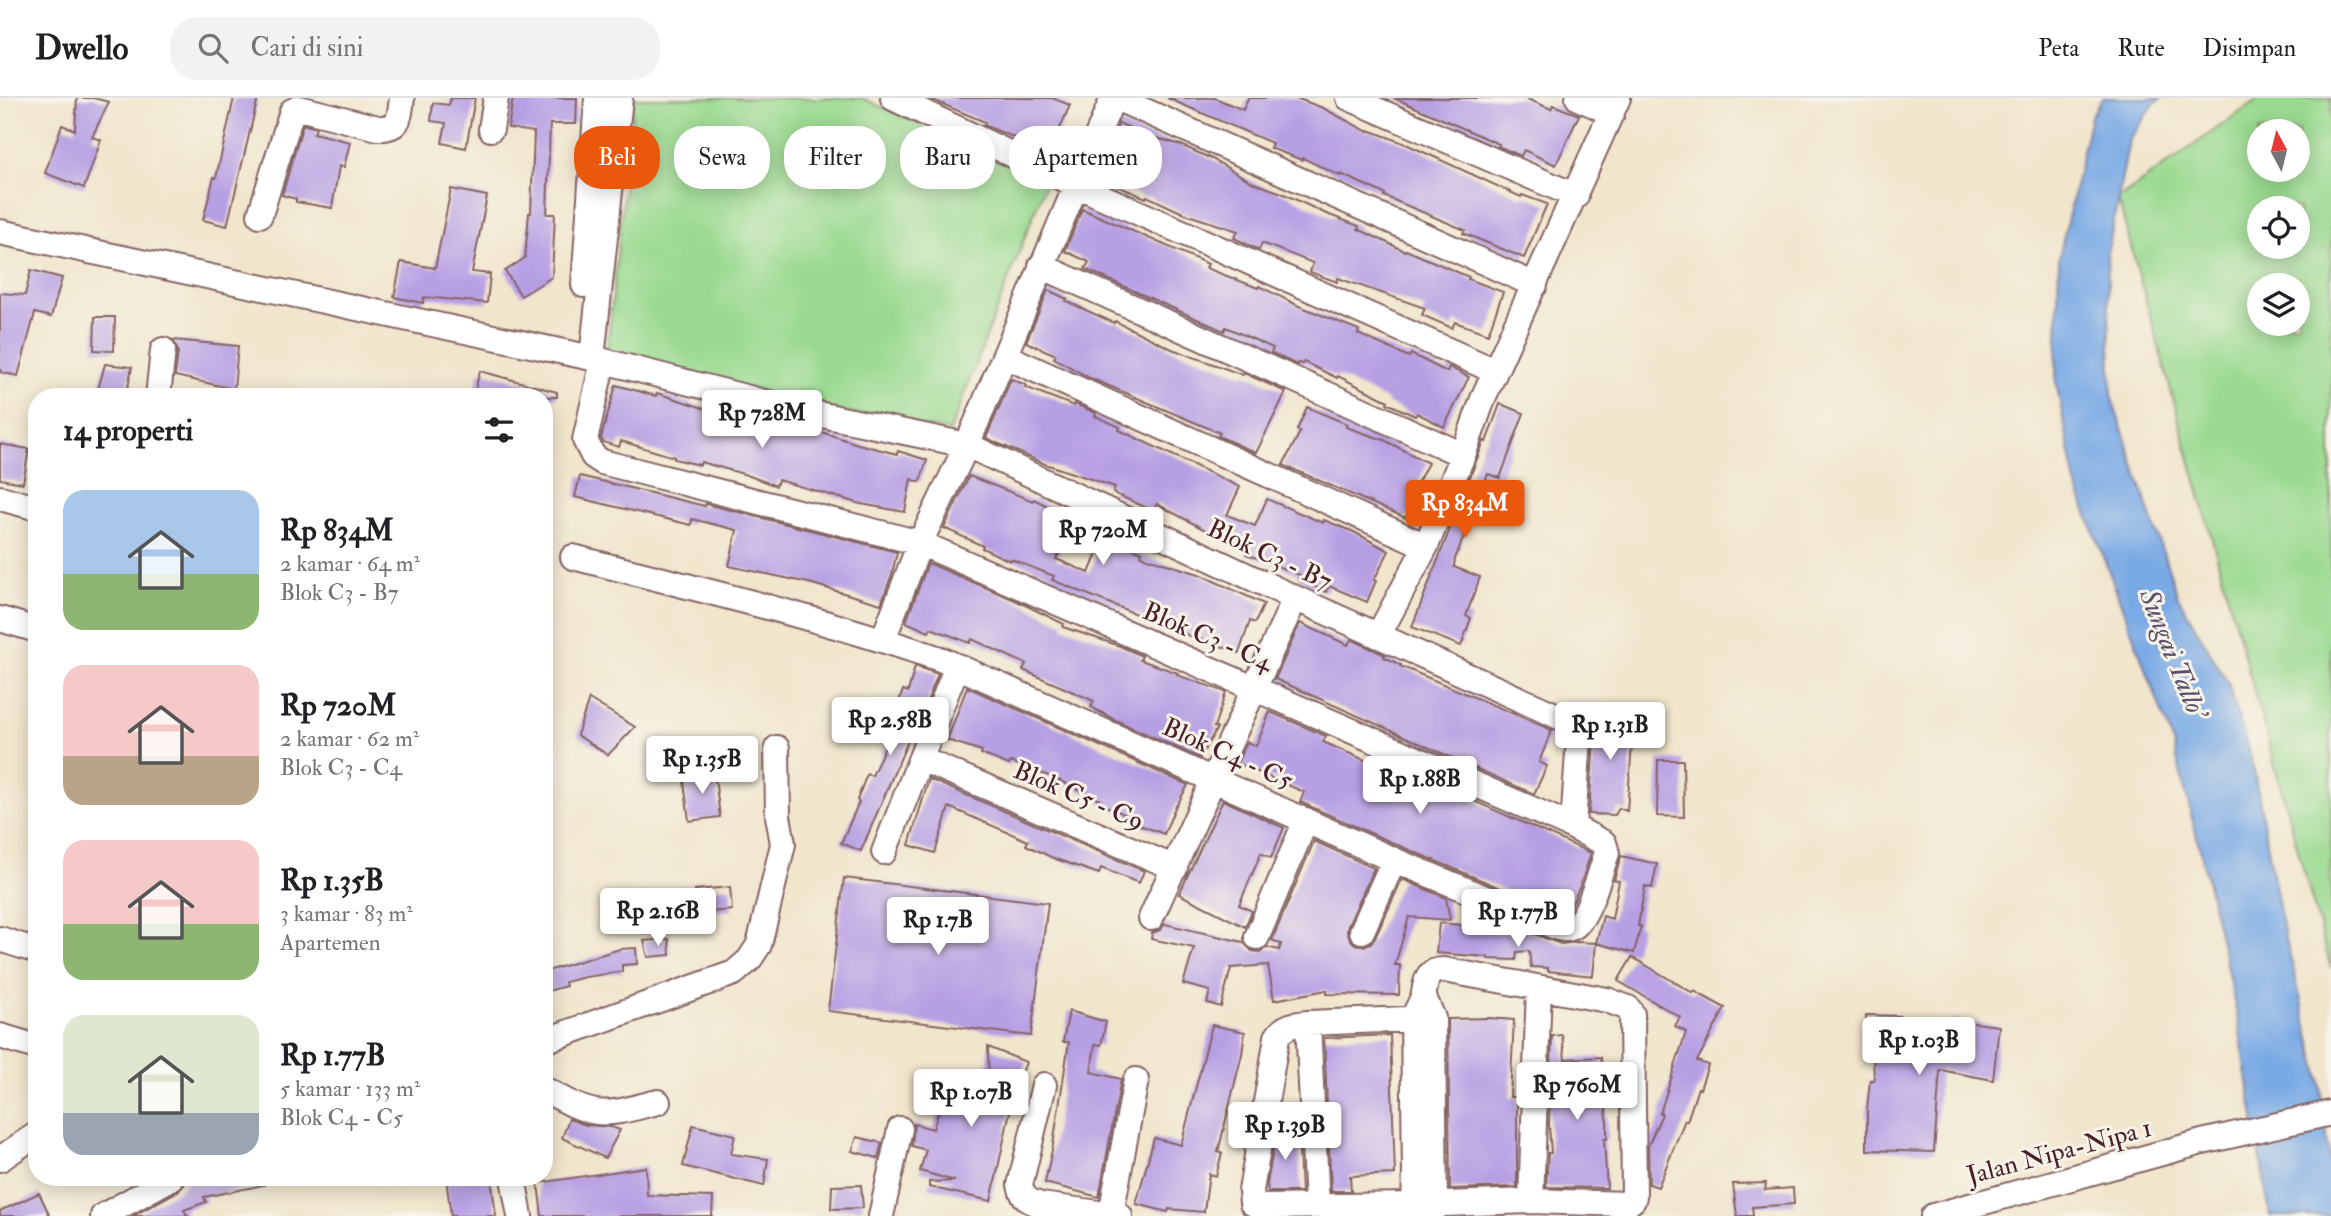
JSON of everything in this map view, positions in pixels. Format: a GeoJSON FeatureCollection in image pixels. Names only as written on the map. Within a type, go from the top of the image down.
{"type":"FeatureCollection","features":[{"type":"Feature","properties":{"kind":"street"},"geometry":{"type":"LineString","coordinates":[[260,215],[292,111],[299,108],[387,129],[398,122],[402,98]]}},
{"type":"Feature","properties":{"kind":"street"},"geometry":{"type":"LineString","coordinates":[[491,129],[496,98]]}},
{"type":"Feature","properties":{"kind":"street"},"geometry":{"type":"LineString","coordinates":[[591,358],[597,98]]}},
{"type":"Feature","properties":{"kind":"street"},"geometry":{"type":"LineString","coordinates":[[591,358],[620,98]]}},
{"type":"Feature","properties":{"kind":"street"},"geometry":{"type":"LineString","coordinates":[[893,98],[1009,153]]}},
{"type":"Feature","properties":{"kind":"street"},"geometry":{"type":"LineString","coordinates":[[1102,126],[1114,98],[1535,285]]}},
{"type":"Feature","properties":{"kind":"street"},"geometry":{"type":"LineString","coordinates":[[1349,98],[1576,196]]}},
{"type":"Feature","properties":{"kind":"street"},"geometry":{"type":"LineString","coordinates":[[1388,640],[1495,371],[1615,106],[1578,98]]}},
{"type":"Feature","properties":{"kind":"street"},"geometry":{"type":"LineString","coordinates":[[883,639],[920,543],[967,445],[1074,189]]}},
{"type":"Feature","properties":{"kind":"street"},"geometry":{"type":"LineString","coordinates":[[1085,189],[1495,371]]}},
{"type":"Feature","properties":{"kind":"street","name":"Blok C3 - B7"},"geometry":{"type":"LineString","coordinates":[[0,232],[591,358],[784,407],[967,445],[1295,598],[1566,720],[1576,730],[1579,738],[1573,827]]}},
{"type":"Feature","properties":{"kind":"street"},"geometry":{"type":"LineString","coordinates":[[1041,266],[1463,455]]}},
{"type":"Feature","properties":{"kind":"street"},"geometry":{"type":"LineString","coordinates":[[159,388],[163,350]]}},
{"type":"Feature","properties":{"kind":"street"},"geometry":{"type":"LineString","coordinates":[[1005,356],[1426,546]]}},
{"type":"Feature","properties":{"kind":"street","name":"Blok C3 - C4"},"geometry":{"type":"LineString","coordinates":[[591,358],[585,440],[587,448],[602,463],[920,543],[1573,827],[1604,843],[1607,853],[1584,916]]}},
{"type":"Feature","properties":{"kind":"street"},"geometry":{"type":"LineString","coordinates":[[0,498],[28,506]]}},
{"type":"Feature","properties":{"kind":"street","name":"Blok C4 - C5"},"geometry":{"type":"LineString","coordinates":[[573,557],[883,639],[957,666],[1394,860],[1555,927],[1574,927],[1584,916]]}},
{"type":"Feature","properties":{"kind":"street"},"geometry":{"type":"LineString","coordinates":[[1151,918],[1295,598]]}},
{"type":"Feature","properties":{"kind":"street"},"geometry":{"type":"LineString","coordinates":[[0,619],[28,627]]}},
{"type":"Feature","properties":{"kind":"street"},"geometry":{"type":"LineString","coordinates":[[884,852],[957,666]]}},
{"type":"Feature","properties":{"kind":"street"},"geometry":{"type":"LineString","coordinates":[[553,1038],[734,973],[749,960],[759,945],[783,844],[778,816],[777,748]]}},
{"type":"Feature","properties":{"kind":"street","name":"Blok C5 - C9"},"geometry":{"type":"LineString","coordinates":[[921,759],[1175,868]]}},
{"type":"Feature","properties":{"kind":"street"},"geometry":{"type":"LineString","coordinates":[[1257,937],[1307,820]]}},
{"type":"Feature","properties":{"kind":"street"},"geometry":{"type":"LineString","coordinates":[[1362,931],[1394,860]]}},
{"type":"Feature","properties":{"kind":"street"},"geometry":{"type":"LineString","coordinates":[[0,939],[28,948]]}},
{"type":"Feature","properties":{"kind":"street"},"geometry":{"type":"LineString","coordinates":[[1423,1011],[1291,1025],[1281,1031],[1277,1037],[1252,1203],[1262,1206],[1423,1211],[1531,1201],[1628,1204],[1634,1196],[1632,1014],[1628,1009],[1607,1000],[1437,970],[1427,976],[1423,1011],[1423,1211]]}},
{"type":"Feature","properties":{"kind":"street"},"geometry":{"type":"LineString","coordinates":[[1531,1201],[1539,988]]}},
{"type":"Feature","properties":{"kind":"street"},"geometry":{"type":"LineString","coordinates":[[1308,1023],[1317,1206]]}},
{"type":"Feature","properties":{"kind":"street"},"geometry":{"type":"LineString","coordinates":[[0,1036],[28,1044]]}},
{"type":"Feature","properties":{"kind":"street"},"geometry":{"type":"LineString","coordinates":[[1044,1085],[1020,1185],[1022,1195],[1029,1202],[1041,1205],[1116,1215],[1136,1080]]}},
{"type":"Feature","properties":{"kind":"street"},"geometry":{"type":"LineString","coordinates":[[553,1094],[598,1112],[611,1112],[658,1102]]}},
{"type":"Feature","properties":{"kind":"street","name":"Jalan Nipa-Nipa 1"},"geometry":{"type":"LineString","coordinates":[[1933,1216],[2202,1142],[2331,1113]]}},
{"type":"Feature","properties":{"kind":"street"},"geometry":{"type":"LineString","coordinates":[[881,1216],[900,1129]]}},
{"type":"Feature","properties":{"kind":"street"},"geometry":{"type":"LineString","coordinates":[[0,1132],[28,1136]]}},
{"type":"Feature","properties":{"kind":"street"},"geometry":{"type":"LineString","coordinates":[[0,1159],[28,1140]]}},
{"type":"Feature","properties":{"kind":"street"},"geometry":{"type":"LineString","coordinates":[[103,1216],[153,1186]]}},
{"type":"Feature","properties":{"kind":"street"},"geometry":{"type":"LineString","coordinates":[[514,1186],[520,1216]]}},
{"type":"Feature","properties":{"kind":"green space"},"geometry":{"type":"Polygon","coordinates":[[[634,98],[862,98],[923,126],[900,126],[900,189],[995,189],[995,159],[1009,165],[1009,189],[1043,189],[950,431],[809,405],[607,351],[624,189],[660,189],[660,126],[631,126],[634,98]]]}},
{"type":"Feature","properties":{"kind":"green space"},"geometry":{"type":"Polygon","coordinates":[[[2260,98],[2331,98],[2331,969],[2118,199],[2260,98]]]}},
{"type":"Feature","properties":{"kind":"water","name":"Sungai Tallo'"},"geometry":{"type":"Polygon","coordinates":[[[2103,98],[2162,98],[2154,104],[2129,140],[2107,257],[2112,399],[2178,597],[2228,683],[2253,766],[2282,923],[2319,1075],[2331,1168],[2331,1216],[2270,1216],[2237,1014],[2172,739],[2076,484],[2056,382],[2059,258],[2091,116],[2103,98]]]}},
{"type":"Feature","properties":{"kind":"building"},"geometry":{"type":"Polygon","coordinates":[[[77,98],[109,102],[92,137],[101,140],[84,188],[45,173],[62,125],[75,130],[77,98]]]}},
{"type":"Feature","properties":{"kind":"building"},"geometry":{"type":"Polygon","coordinates":[[[234,98],[258,98],[227,226],[203,220],[214,177],[216,178],[234,98]]]}},
{"type":"Feature","properties":{"kind":"building"},"geometry":{"type":"Polygon","coordinates":[[[451,98],[475,98],[466,148],[442,143],[446,123],[431,121],[433,103],[449,105],[451,98]]]}},
{"type":"Feature","properties":{"kind":"building"},"geometry":{"type":"Polygon","coordinates":[[[513,98],[577,98],[576,124],[550,124],[547,214],[555,214],[552,277],[521,296],[505,271],[525,258],[531,213],[534,132],[508,128],[513,98]]]}},
{"type":"Feature","properties":{"kind":"building"},"geometry":{"type":"Polygon","coordinates":[[[928,98],[1052,98],[1070,105],[1061,126],[1009,126],[1009,135],[995,130],[995,126],[984,125],[985,122],[928,98]]]}},
{"type":"Feature","properties":{"kind":"building"},"geometry":{"type":"Polygon","coordinates":[[[1167,98],[1215,98],[1243,110],[1248,98],[1296,98],[1323,108],[1368,132],[1369,130],[1406,144],[1521,197],[1522,195],[1547,204],[1524,258],[1463,233],[1465,230],[1384,196],[1385,194],[1341,174],[1340,176],[1303,158],[1302,160],[1270,148],[1272,143],[1167,98]]]}},
{"type":"Feature","properties":{"kind":"building"},"geometry":{"type":"Polygon","coordinates":[[[1394,98],[1525,98],[1551,109],[1553,105],[1579,115],[1556,165],[1524,150],[1521,156],[1394,98]]]}},
{"type":"Feature","properties":{"kind":"building"},"geometry":{"type":"Polygon","coordinates":[[[303,124],[316,128],[314,133],[350,142],[344,167],[339,166],[332,208],[296,202],[296,199],[282,195],[303,124]]]}},
{"type":"Feature","properties":{"kind":"building"},"geometry":{"type":"Polygon","coordinates":[[[1162,140],[1181,145],[1254,183],[1359,226],[1358,229],[1405,251],[1503,292],[1488,334],[1455,322],[1452,328],[1422,315],[1425,308],[1338,278],[1337,282],[1310,272],[1313,263],[1262,243],[1259,250],[1234,238],[1238,231],[1185,214],[1147,196],[1146,198],[1125,189],[1162,189],[1162,140]]]}},
{"type":"Feature","properties":{"kind":"building"},"geometry":{"type":"Polygon","coordinates":[[[451,189],[487,196],[472,272],[490,274],[487,303],[424,297],[423,303],[394,297],[401,262],[435,268],[451,189]]]}},
{"type":"Feature","properties":{"kind":"building"},"geometry":{"type":"Polygon","coordinates":[[[1082,209],[1208,264],[1206,268],[1258,288],[1259,286],[1299,306],[1359,330],[1358,334],[1409,357],[1411,354],[1447,372],[1449,367],[1469,377],[1444,427],[1417,413],[1415,416],[1387,403],[1388,401],[1338,376],[1337,378],[1304,362],[1297,365],[1271,353],[1273,348],[1226,327],[1224,331],[1085,269],[1089,262],[1065,251],[1082,209]]]}},
{"type":"Feature","properties":{"kind":"building"},"geometry":{"type":"Polygon","coordinates":[[[31,270],[62,278],[51,317],[35,313],[18,376],[0,372],[0,293],[25,295],[31,270]]]}},
{"type":"Feature","properties":{"kind":"building"},"geometry":{"type":"Polygon","coordinates":[[[1048,290],[1067,299],[1066,301],[1172,349],[1243,375],[1244,373],[1286,392],[1256,453],[1218,436],[1220,433],[1090,378],[1054,358],[1056,355],[1026,342],[1048,290]]]}},
{"type":"Feature","properties":{"kind":"building"},"geometry":{"type":"Polygon","coordinates":[[[95,317],[115,317],[114,351],[94,350],[95,317]]]}},
{"type":"Feature","properties":{"kind":"building"},"geometry":{"type":"Polygon","coordinates":[[[173,340],[238,346],[234,388],[175,376],[178,351],[173,340]]]}},
{"type":"Feature","properties":{"kind":"building"},"geometry":{"type":"Polygon","coordinates":[[[105,364],[132,367],[128,388],[98,388],[105,364]]]}},
{"type":"Feature","properties":{"kind":"building"},"geometry":{"type":"Polygon","coordinates":[[[480,371],[542,388],[475,388],[480,371]]]}},
{"type":"Feature","properties":{"kind":"building"},"geometry":{"type":"Polygon","coordinates":[[[1011,379],[1026,385],[1025,387],[1096,413],[1095,416],[1120,427],[1119,430],[1240,487],[1227,515],[1255,526],[1267,499],[1323,523],[1324,520],[1354,532],[1389,551],[1374,580],[1376,581],[1367,602],[1329,586],[1326,592],[1298,579],[1300,575],[1246,554],[1248,548],[1209,532],[1157,504],[1154,511],[1113,493],[1115,487],[1045,464],[986,438],[1011,379]]]}},
{"type":"Feature","properties":{"kind":"building"},"geometry":{"type":"Polygon","coordinates":[[[616,385],[656,396],[657,393],[737,419],[738,415],[775,427],[776,424],[817,433],[818,431],[858,444],[897,454],[898,451],[927,460],[920,482],[911,479],[905,512],[861,504],[778,480],[776,486],[701,462],[700,465],[674,459],[621,441],[619,447],[603,442],[601,438],[616,385]]]}},
{"type":"Feature","properties":{"kind":"building"},"geometry":{"type":"Polygon","coordinates":[[[1500,404],[1524,413],[1500,478],[1488,474],[1455,559],[1454,567],[1480,577],[1466,616],[1471,618],[1461,646],[1412,627],[1500,404]]]}},
{"type":"Feature","properties":{"kind":"building"},"geometry":{"type":"Polygon","coordinates":[[[1307,407],[1347,424],[1346,427],[1384,440],[1428,463],[1411,495],[1416,497],[1406,518],[1283,465],[1300,432],[1297,430],[1307,407]]]}},
{"type":"Feature","properties":{"kind":"building"},"geometry":{"type":"Polygon","coordinates":[[[0,444],[28,449],[23,483],[0,479],[0,444]]]}},
{"type":"Feature","properties":{"kind":"building"},"geometry":{"type":"Polygon","coordinates":[[[580,476],[705,506],[706,504],[897,552],[881,604],[809,583],[729,566],[737,530],[692,519],[691,525],[575,497],[580,476]]]}},
{"type":"Feature","properties":{"kind":"building"},"geometry":{"type":"Polygon","coordinates":[[[969,476],[1033,501],[1034,499],[1075,520],[1056,559],[1089,573],[1104,537],[1142,552],[1141,556],[1199,574],[1264,604],[1255,623],[1250,621],[1239,653],[1052,580],[1054,576],[1011,559],[1010,561],[944,528],[969,476]]]}},
{"type":"Feature","properties":{"kind":"building"},"geometry":{"type":"Polygon","coordinates":[[[928,563],[1015,600],[1064,624],[1063,627],[1120,646],[1142,656],[1140,660],[1226,692],[1214,727],[1217,728],[1200,758],[1113,719],[1091,707],[1094,701],[1023,670],[1026,664],[972,639],[970,643],[931,628],[929,632],[906,622],[928,563]]]}},
{"type":"Feature","properties":{"kind":"building"},"geometry":{"type":"Polygon","coordinates":[[[1300,623],[1348,645],[1351,639],[1385,655],[1384,657],[1400,666],[1552,730],[1539,762],[1547,766],[1534,794],[1275,679],[1300,623]]]}},
{"type":"Feature","properties":{"kind":"building"},"geometry":{"type":"Polygon","coordinates":[[[915,666],[938,674],[861,851],[841,843],[859,802],[857,800],[867,774],[872,776],[894,726],[891,725],[903,690],[908,692],[915,666]]]}},
{"type":"Feature","properties":{"kind":"building"},"geometry":{"type":"Polygon","coordinates":[[[967,687],[1188,785],[1164,834],[1134,823],[1136,819],[1099,803],[1100,800],[1054,778],[1011,762],[1009,765],[981,754],[982,751],[947,740],[967,687]]]}},
{"type":"Feature","properties":{"kind":"building"},"geometry":{"type":"Polygon","coordinates":[[[589,699],[635,727],[608,755],[577,735],[589,699]]]}},
{"type":"Feature","properties":{"kind":"building"},"geometry":{"type":"Polygon","coordinates":[[[1583,710],[1634,717],[1627,811],[1619,808],[1615,815],[1589,814],[1594,739],[1590,725],[1583,716],[1583,710]]]}},
{"type":"Feature","properties":{"kind":"building"},"geometry":{"type":"Polygon","coordinates":[[[1270,712],[1326,736],[1323,742],[1443,794],[1445,788],[1591,853],[1569,910],[1566,914],[1560,913],[1300,802],[1304,792],[1237,763],[1247,742],[1256,746],[1270,712]]]}},
{"type":"Feature","properties":{"kind":"building"},"geometry":{"type":"Polygon","coordinates":[[[1658,760],[1683,760],[1684,817],[1657,816],[1658,760]]]}},
{"type":"Feature","properties":{"kind":"building"},"geometry":{"type":"Polygon","coordinates":[[[714,770],[720,817],[689,821],[683,774],[714,770]]]}},
{"type":"Feature","properties":{"kind":"building"},"geometry":{"type":"Polygon","coordinates":[[[929,779],[1144,871],[1139,883],[1101,868],[1099,874],[1053,858],[1026,845],[1028,841],[949,807],[935,853],[909,845],[929,779]]]}},
{"type":"Feature","properties":{"kind":"building"},"geometry":{"type":"Polygon","coordinates":[[[1223,800],[1284,828],[1271,858],[1261,853],[1239,905],[1252,911],[1245,927],[1179,894],[1223,800]]]}},
{"type":"Feature","properties":{"kind":"building"},"geometry":{"type":"Polygon","coordinates":[[[1314,841],[1374,868],[1348,926],[1347,932],[1355,944],[1364,946],[1375,938],[1402,879],[1446,898],[1450,920],[1409,917],[1395,965],[1400,965],[1399,995],[1327,994],[1327,990],[1274,1000],[1268,965],[1231,968],[1221,1007],[1207,1003],[1210,991],[1183,984],[1194,948],[1151,939],[1152,933],[1165,924],[1243,942],[1252,951],[1260,952],[1267,947],[1279,950],[1281,944],[1272,940],[1314,841]]]}},
{"type":"Feature","properties":{"kind":"building"},"geometry":{"type":"Polygon","coordinates":[[[1621,856],[1657,864],[1652,888],[1645,886],[1638,926],[1641,926],[1634,953],[1596,943],[1603,916],[1612,919],[1619,881],[1614,880],[1621,856]]]}},
{"type":"Feature","properties":{"kind":"building"},"geometry":{"type":"Polygon","coordinates":[[[844,878],[1048,903],[1031,1036],[828,1011],[844,878]]]}},
{"type":"Feature","properties":{"kind":"building"},"geometry":{"type":"Polygon","coordinates":[[[730,887],[732,910],[697,913],[695,890],[730,887]]]}},
{"type":"Feature","properties":{"kind":"building"},"geometry":{"type":"Polygon","coordinates":[[[1439,923],[1462,925],[1462,930],[1523,933],[1524,930],[1561,944],[1596,943],[1593,976],[1531,967],[1529,951],[1517,952],[1516,960],[1436,953],[1439,923]]]}},
{"type":"Feature","properties":{"kind":"building"},"geometry":{"type":"Polygon","coordinates":[[[669,939],[670,955],[648,957],[644,941],[669,939]]]}},
{"type":"Feature","properties":{"kind":"building"},"geometry":{"type":"Polygon","coordinates":[[[636,948],[637,964],[622,965],[622,972],[565,982],[566,986],[553,990],[553,969],[620,949],[636,948]]]}},
{"type":"Feature","properties":{"kind":"building"},"geometry":{"type":"Polygon","coordinates":[[[1632,957],[1693,993],[1694,991],[1725,1008],[1697,1061],[1708,1065],[1658,1187],[1649,1184],[1648,1146],[1662,1114],[1660,1113],[1686,1032],[1675,1026],[1680,1017],[1618,981],[1632,957]]]}},
{"type":"Feature","properties":{"kind":"building"},"geometry":{"type":"Polygon","coordinates":[[[1069,1011],[1106,1022],[1101,1045],[1095,1044],[1091,1072],[1121,1079],[1099,1197],[1045,1183],[1069,1042],[1063,1042],[1069,1011]]]}},
{"type":"Feature","properties":{"kind":"building"},"geometry":{"type":"Polygon","coordinates":[[[1866,1015],[1899,1016],[1897,1026],[1950,1028],[1952,1020],[1999,1026],[1993,1080],[1940,1070],[1934,1152],[1867,1150],[1870,1080],[1874,1080],[1872,1032],[1867,1032],[1866,1015]]]}},
{"type":"Feature","properties":{"kind":"building"},"geometry":{"type":"Polygon","coordinates":[[[1448,1019],[1514,1020],[1510,1097],[1517,1097],[1517,1187],[1450,1189],[1448,1019]]]}},
{"type":"Feature","properties":{"kind":"building"},"geometry":{"type":"Polygon","coordinates":[[[1212,1025],[1245,1032],[1218,1152],[1222,1153],[1216,1176],[1209,1174],[1204,1212],[1169,1209],[1168,1212],[1136,1204],[1154,1138],[1181,1145],[1212,1025]]]}},
{"type":"Feature","properties":{"kind":"building"},"geometry":{"type":"Polygon","coordinates":[[[1390,1035],[1395,1174],[1350,1176],[1351,1191],[1331,1191],[1324,1038],[1390,1035]]]}},
{"type":"Feature","properties":{"kind":"building"},"geometry":{"type":"Polygon","coordinates":[[[1562,1035],[1565,1059],[1601,1057],[1607,1120],[1607,1139],[1604,1139],[1607,1188],[1546,1187],[1548,1153],[1551,1153],[1549,1125],[1552,1036],[1562,1035]]]}},
{"type":"Feature","properties":{"kind":"building"},"geometry":{"type":"Polygon","coordinates":[[[988,1047],[1026,1062],[1013,1097],[991,1201],[929,1187],[929,1182],[955,1181],[920,1171],[926,1150],[912,1146],[914,1124],[933,1129],[951,1073],[989,1085],[988,1047]]]}},
{"type":"Feature","properties":{"kind":"building"},"geometry":{"type":"Polygon","coordinates":[[[569,1119],[586,1125],[620,1130],[605,1158],[562,1138],[569,1119]]]}},
{"type":"Feature","properties":{"kind":"building"},"geometry":{"type":"Polygon","coordinates":[[[693,1125],[735,1135],[731,1154],[768,1159],[764,1186],[683,1166],[693,1125]]]}},
{"type":"Feature","properties":{"kind":"building"},"geometry":{"type":"Polygon","coordinates":[[[1298,1127],[1301,1192],[1268,1192],[1267,1183],[1277,1128],[1298,1127]]]}},
{"type":"Feature","properties":{"kind":"building"},"geometry":{"type":"Polygon","coordinates":[[[857,1137],[882,1143],[878,1158],[852,1151],[857,1137]]]}},
{"type":"Feature","properties":{"kind":"building"},"geometry":{"type":"Polygon","coordinates":[[[646,1167],[647,1195],[713,1197],[712,1216],[542,1216],[538,1186],[553,1186],[553,1181],[646,1167]]]}},
{"type":"Feature","properties":{"kind":"building"},"geometry":{"type":"Polygon","coordinates":[[[1766,1183],[1765,1190],[1793,1188],[1794,1204],[1752,1207],[1753,1216],[1737,1216],[1733,1184],[1766,1183]]]}},
{"type":"Feature","properties":{"kind":"building"},"geometry":{"type":"Polygon","coordinates":[[[861,1185],[863,1208],[831,1209],[832,1186],[861,1185]]]}},
{"type":"Feature","properties":{"kind":"building"},"geometry":{"type":"Polygon","coordinates":[[[183,1186],[259,1186],[204,1197],[206,1202],[184,1210],[188,1216],[133,1216],[183,1186]]]}},
{"type":"Feature","properties":{"kind":"building"},"geometry":{"type":"Polygon","coordinates":[[[447,1186],[492,1186],[496,1216],[451,1216],[447,1186]]]}},
{"type":"Feature","properties":{"kind":"building"},"geometry":{"type":"Polygon","coordinates":[[[39,1193],[50,1216],[0,1216],[0,1211],[39,1193]]]}}]}
